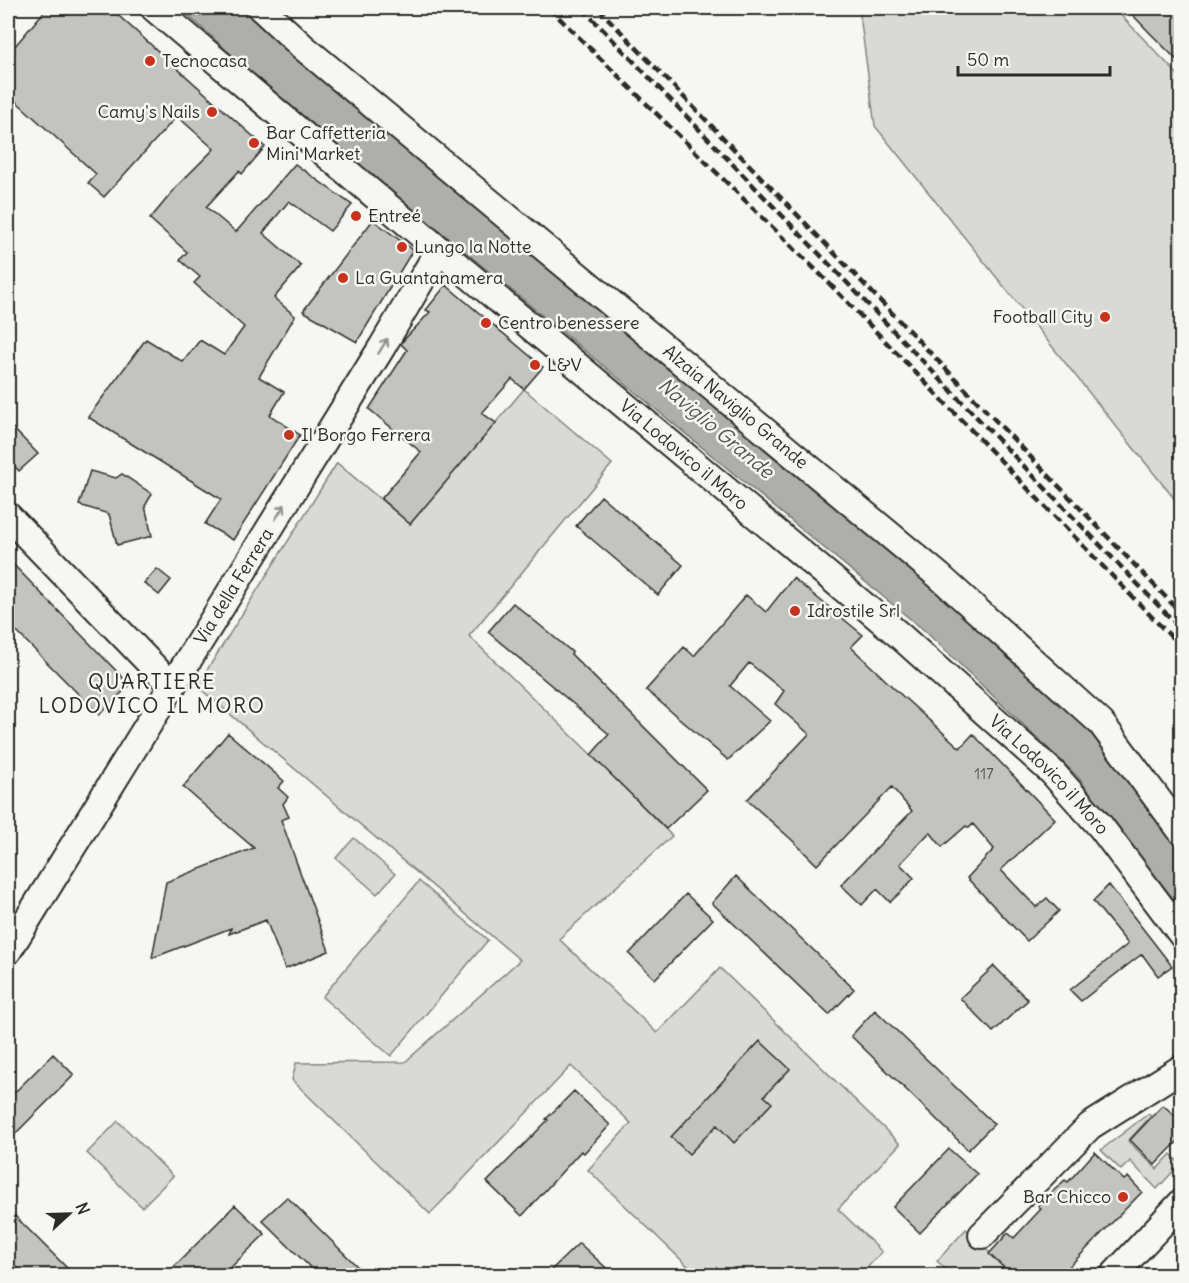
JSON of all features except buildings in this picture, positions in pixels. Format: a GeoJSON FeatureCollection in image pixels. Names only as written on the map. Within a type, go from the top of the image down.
{"type":"FeatureCollection","features":[{"type":"Feature","properties":{"kind":"street","name":"Via Lodovico il Moro"},"geometry":{"type":"LineString","coordinates":[[154,8],[898,634],[1052,772],[1101,827],[1182,935]]}},
{"type":"Feature","properties":{"kind":"street","name":"Alzaia Naviglio Grande"},"geometry":{"type":"LineString","coordinates":[[261,8],[303,47],[939,576],[1101,723],[1182,832]]}},
{"type":"Feature","properties":{"kind":"street","name":"Via della Ferrera"},"geometry":{"type":"LineString","coordinates":[[8,951],[382,347],[439,250]]}},
{"type":"Feature","properties":{"kind":"street"},"geometry":{"type":"LineString","coordinates":[[8,516],[172,686]]}},
{"type":"Feature","properties":{"kind":"street"},"geometry":{"type":"LineString","coordinates":[[982,1235],[1090,1126],[1182,1068]]}},
{"type":"Feature","properties":{"kind":"street"},"geometry":{"type":"LineString","coordinates":[[1119,1268],[1182,1202]]}},
{"type":"Feature","properties":{"kind":"shaded area","name":"Football City"},"geometry":{"type":"Polygon","coordinates":[[[859,8],[1114,8],[1181,78],[1181,507],[875,126],[859,8]]]}},
{"type":"Feature","properties":{"kind":"shaded area"},"geometry":{"type":"Polygon","coordinates":[[[524,389],[612,464],[469,636],[672,836],[559,939],[657,1033],[720,968],[900,1144],[838,1209],[882,1252],[860,1275],[697,1275],[588,1170],[631,1123],[571,1066],[430,1214],[292,1080],[296,1063],[405,1062],[520,960],[197,686],[337,463],[410,524],[524,389]]]}},
{"type":"Feature","properties":{"kind":"shaded area"},"geometry":{"type":"Polygon","coordinates":[[[354,838],[395,874],[377,894],[336,858],[354,838]]]}},
{"type":"Feature","properties":{"kind":"shaded area"},"geometry":{"type":"Polygon","coordinates":[[[419,881],[488,940],[391,1056],[322,997],[419,881]]]}},
{"type":"Feature","properties":{"kind":"shaded area"},"geometry":{"type":"Polygon","coordinates":[[[1148,1114],[1151,1116],[1128,1141],[1157,1169],[1171,1154],[1180,1164],[1157,1189],[1130,1161],[1121,1170],[1101,1150],[1148,1114]]]}},
{"type":"Feature","properties":{"kind":"shaded area"},"geometry":{"type":"Polygon","coordinates":[[[118,1121],[173,1176],[142,1207],[87,1153],[118,1121]]]}},
{"type":"Feature","properties":{"kind":"shaded area"},"geometry":{"type":"Polygon","coordinates":[[[966,1229],[1012,1275],[952,1275],[937,1261],[966,1229]]]}},
{"type":"Feature","properties":{"kind":"water","name":"Naviglio Grande"},"geometry":{"type":"Polygon","coordinates":[[[180,8],[248,8],[297,52],[932,580],[1093,729],[1181,849],[1181,909],[1077,776],[926,632],[293,110],[180,8]]]}},
{"type":"Feature","properties":{"kind":"railway"},"geometry":{"type":"LineString","coordinates":[[549,8],[825,279],[1182,648]]}},
{"type":"Feature","properties":{"kind":"railway"},"geometry":{"type":"LineString","coordinates":[[582,8],[1182,630]]}},
{"type":"Feature","properties":{"kind":"railway"},"geometry":{"type":"LineString","coordinates":[[598,8],[1182,614]]}},
{"type":"Feature","properties":{"kind":"place","name":"Tecnocasa"},"geometry":{"type":"Point","coordinates":[150,61]}},
{"type":"Feature","properties":{"kind":"place","name":"Camy's Nails"},"geometry":{"type":"Point","coordinates":[212,112]}},
{"type":"Feature","properties":{"kind":"place","name":"Bar Caffetteria Mini Market"},"geometry":{"type":"Point","coordinates":[254,143]}},
{"type":"Feature","properties":{"kind":"place","name":"Entreé"},"geometry":{"type":"Point","coordinates":[356,216]}},
{"type":"Feature","properties":{"kind":"place","name":"Lungo la Notte"},"geometry":{"type":"Point","coordinates":[402,247]}},
{"type":"Feature","properties":{"kind":"place","name":"La Guantanamera"},"geometry":{"type":"Point","coordinates":[343,278]}},
{"type":"Feature","properties":{"kind":"place","name":"Football City"},"geometry":{"type":"Point","coordinates":[1105,317]}},
{"type":"Feature","properties":{"kind":"place","name":"Centro benessere"},"geometry":{"type":"Point","coordinates":[486,323]}},
{"type":"Feature","properties":{"kind":"place","name":"L&V"},"geometry":{"type":"Point","coordinates":[535,365]}},
{"type":"Feature","properties":{"kind":"place","name":"Il Borgo Ferrera"},"geometry":{"type":"Point","coordinates":[289,435]}},
{"type":"Feature","properties":{"kind":"place","name":"Idrostile Srl"},"geometry":{"type":"Point","coordinates":[795,611]}},
{"type":"Feature","properties":{"kind":"place","name":"Bar Chicco"},"geometry":{"type":"Point","coordinates":[1123,1197]}},
{"type":"Feature","properties":{"kind":"district","name":"QUARTIERE LODOVICO IL MORO"},"geometry":{"type":"Point","coordinates":[152,694]}}]}
